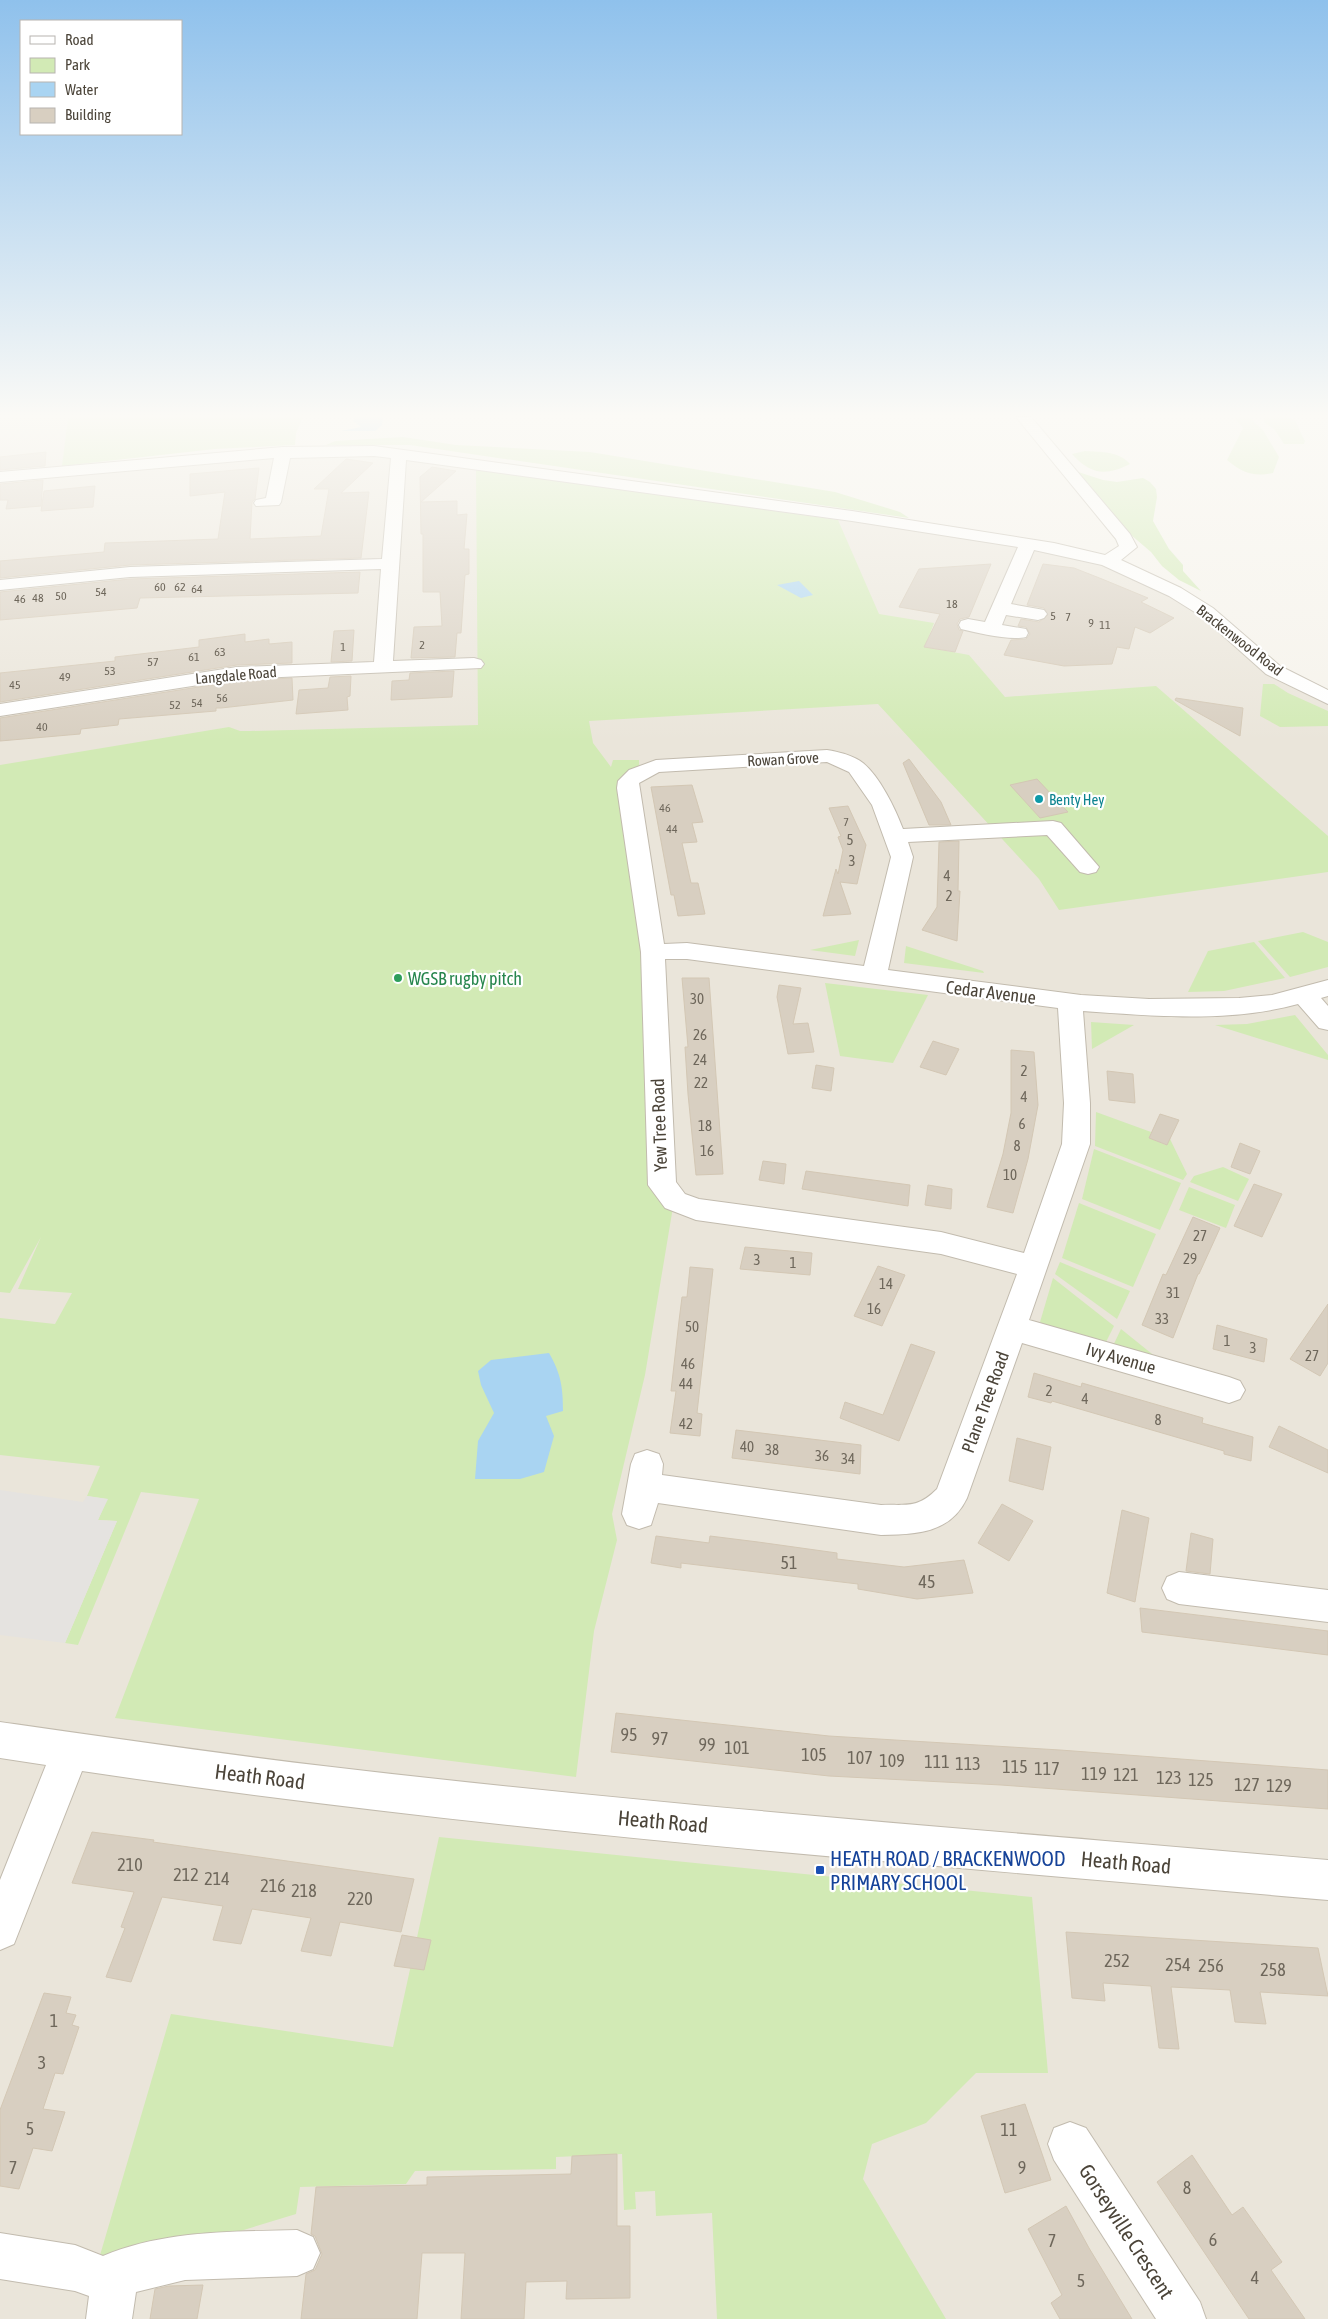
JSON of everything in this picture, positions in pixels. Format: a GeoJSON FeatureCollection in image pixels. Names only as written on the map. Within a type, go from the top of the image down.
{"type":"FeatureCollection","features":[{"type":"Feature","properties":{"kind":"street"},"geometry":{"type":"LineString","coordinates":[[383,666],[392,525]]}},
{"type":"Feature","properties":{"kind":"street","name":"Brackenwood Road"},"geometry":{"type":"LineString","coordinates":[[910,525],[1054,548],[1108,561],[1175,592],[1207,612],[1273,670],[1328,698]]}},
{"type":"Feature","properties":{"kind":"street"},"geometry":{"type":"LineString","coordinates":[[1108,561],[1128,547],[1124,538],[1113,525]]}},
{"type":"Feature","properties":{"kind":"street"},"geometry":{"type":"LineString","coordinates":[[991,629],[1028,544]]}},
{"type":"Feature","properties":{"kind":"street"},"geometry":{"type":"LineString","coordinates":[[0,584],[130,572],[389,564]]}},
{"type":"Feature","properties":{"kind":"street"},"geometry":{"type":"LineString","coordinates":[[1000,608],[1038,614]]}},
{"type":"Feature","properties":{"kind":"street"},"geometry":{"type":"LineString","coordinates":[[968,625],[1019,633]]}},
{"type":"Feature","properties":{"kind":"street","name":"Langdale Road"},"geometry":{"type":"LineString","coordinates":[[0,710],[237,673],[474,664]]}},
{"type":"Feature","properties":{"kind":"street","name":"Rowan Grove"},"geometry":{"type":"LineString","coordinates":[[636,774],[656,766],[826,756],[838,758],[856,768],[883,804],[902,857],[874,976]]}},
{"type":"Feature","properties":{"kind":"street","name":"Yew Tree Road"},"geometry":{"type":"LineString","coordinates":[[636,774],[629,780],[628,788],[653,952],[662,1185],[675,1201],[696,1209],[941,1243],[1034,1267]]}},
{"type":"Feature","properties":{"kind":"street"},"geometry":{"type":"LineString","coordinates":[[896,836],[1053,828],[1088,867]]}},
{"type":"Feature","properties":{"kind":"street","name":"Cedar Avenue"},"geometry":{"type":"LineString","coordinates":[[653,952],[687,951],[1070,1002],[1149,1007],[1224,1007],[1272,1003],[1328,988]]}},
{"type":"Feature","properties":{"kind":"street"},"geometry":{"type":"LineString","coordinates":[[1303,994],[1328,1022]]}},
{"type":"Feature","properties":{"kind":"street","name":"Plane Tree Road"},"geometry":{"type":"LineString","coordinates":[[644,1488],[881,1520],[913,1520],[935,1513],[950,1498],[1034,1267],[1076,1144],[1077,1103],[1070,1002]]}},
{"type":"Feature","properties":{"kind":"street","name":"Ivy Avenue"},"geometry":{"type":"LineString","coordinates":[[1012,1328],[1229,1390]]}},
{"type":"Feature","properties":{"kind":"street"},"geometry":{"type":"LineString","coordinates":[[1179,1588],[1328,1606]]}},
{"type":"Feature","properties":{"kind":"street","name":"Heath Road"},"geometry":{"type":"LineString","coordinates":[[0,1740],[71,1751],[479,1804],[1328,1880]]}},
{"type":"Feature","properties":{"kind":"street"},"geometry":{"type":"LineString","coordinates":[[0,1930],[71,1751]]}},
{"type":"Feature","properties":{"kind":"street","name":"Gorseyville Crescent"},"geometry":{"type":"LineString","coordinates":[[1070,2144],[1183,2319]]}},
{"type":"Feature","properties":{"kind":"street"},"geometry":{"type":"LineString","coordinates":[[112,2301],[117,2273],[185,2257],[297,2253]]}},
{"type":"Feature","properties":{"kind":"street"},"geometry":{"type":"LineString","coordinates":[[0,2256],[75,2268],[112,2301]]}},
{"type":"Feature","properties":{"kind":"shaded area"},"geometry":{"type":"Polygon","coordinates":[[[0,525],[898,525],[1086,557],[1172,593],[1328,701],[1328,2319],[0,2319],[0,525]]]}},
{"type":"Feature","properties":{"kind":"shaded area"},"geometry":{"type":"Polygon","coordinates":[[[0,1490],[83,1502],[87,1496],[108,1499],[98,1520],[117,1521],[65,1643],[0,1635],[0,1490]]]}},
{"type":"Feature","properties":{"kind":"green space"},"geometry":{"type":"Polygon","coordinates":[[[476,525],[840,525],[879,614],[934,623],[925,647],[969,655],[1005,697],[1156,686],[1328,836],[1328,872],[1059,910],[1039,879],[878,704],[589,721],[593,743],[611,767],[613,760],[639,760],[645,953],[673,1207],[645,1375],[612,1514],[617,1540],[594,1631],[576,1777],[115,1718],[199,1499],[141,1492],[78,1645],[65,1643],[117,1521],[98,1520],[107,1499],[87,1496],[100,1466],[0,1455],[0,1318],[55,1324],[72,1293],[18,1289],[41,1237],[10,1293],[0,1292],[0,765],[229,727],[240,731],[250,731],[478,725],[476,525]]]}},
{"type":"Feature","properties":{"kind":"green space"},"geometry":{"type":"Polygon","coordinates":[[[1120,525],[1155,525],[1169,549],[1183,565],[1183,571],[1201,591],[1179,580],[1162,566],[1151,552],[1120,525]]]}},
{"type":"Feature","properties":{"kind":"green space"},"geometry":{"type":"Polygon","coordinates":[[[1263,684],[1274,684],[1288,693],[1328,711],[1328,726],[1280,727],[1260,716],[1263,684]]]}},
{"type":"Feature","properties":{"kind":"green space"},"geometry":{"type":"Polygon","coordinates":[[[1303,932],[1328,942],[1328,967],[1290,977],[1258,941],[1303,932]]]}},
{"type":"Feature","properties":{"kind":"green space"},"geometry":{"type":"Polygon","coordinates":[[[859,940],[855,956],[810,950],[859,940]]]}},
{"type":"Feature","properties":{"kind":"green space"},"geometry":{"type":"Polygon","coordinates":[[[1254,942],[1285,978],[1224,991],[1188,992],[1208,951],[1254,942]]]}},
{"type":"Feature","properties":{"kind":"green space"},"geometry":{"type":"Polygon","coordinates":[[[906,946],[983,971],[984,973],[904,963],[906,946]]]}},
{"type":"Feature","properties":{"kind":"green space"},"geometry":{"type":"Polygon","coordinates":[[[825,983],[928,995],[893,1063],[840,1056],[825,983]]]}},
{"type":"Feature","properties":{"kind":"green space"},"geometry":{"type":"Polygon","coordinates":[[[1295,1015],[1328,1055],[1328,1060],[1215,1025],[1247,1024],[1295,1015]]]}},
{"type":"Feature","properties":{"kind":"green space"},"geometry":{"type":"Polygon","coordinates":[[[1091,1022],[1134,1025],[1092,1049],[1091,1022]]]}},
{"type":"Feature","properties":{"kind":"green space"},"geometry":{"type":"Polygon","coordinates":[[[1096,1112],[1151,1132],[1149,1138],[1166,1145],[1170,1139],[1187,1174],[1183,1180],[1095,1146],[1096,1112]]]}},
{"type":"Feature","properties":{"kind":"green space"},"geometry":{"type":"Polygon","coordinates":[[[1094,1149],[1181,1183],[1160,1230],[1082,1199],[1094,1149]]]}},
{"type":"Feature","properties":{"kind":"green space"},"geometry":{"type":"Polygon","coordinates":[[[1223,1167],[1249,1179],[1238,1201],[1190,1182],[1194,1176],[1223,1167]]]}},
{"type":"Feature","properties":{"kind":"green space"},"geometry":{"type":"Polygon","coordinates":[[[1189,1187],[1235,1205],[1226,1228],[1179,1210],[1189,1187]]]}},
{"type":"Feature","properties":{"kind":"green space"},"geometry":{"type":"Polygon","coordinates":[[[1079,1203],[1156,1234],[1133,1287],[1062,1258],[1079,1203]]]}},
{"type":"Feature","properties":{"kind":"green space"},"geometry":{"type":"Polygon","coordinates":[[[1060,1262],[1130,1291],[1117,1319],[1055,1274],[1060,1262]]]}},
{"type":"Feature","properties":{"kind":"green space"},"geometry":{"type":"Polygon","coordinates":[[[1053,1278],[1114,1326],[1103,1348],[1051,1334],[1040,1322],[1053,1278]]]}},
{"type":"Feature","properties":{"kind":"green space"},"geometry":{"type":"Polygon","coordinates":[[[1121,1329],[1167,1366],[1111,1350],[1121,1329]]]}},
{"type":"Feature","properties":{"kind":"green space"},"geometry":{"type":"Polygon","coordinates":[[[439,1837],[1032,1897],[1048,2073],[976,2073],[926,2123],[872,2144],[863,2179],[946,2319],[717,2319],[712,2213],[656,2216],[655,2191],[635,2192],[636,2209],[624,2210],[622,2154],[556,2157],[556,2169],[415,2171],[406,2184],[300,2187],[296,2214],[129,2265],[98,2262],[171,2014],[393,2047],[439,1837]]]}},
{"type":"Feature","properties":{"kind":"water"},"geometry":{"type":"Polygon","coordinates":[[[799,581],[813,595],[801,598],[777,585],[799,581]]]}},
{"type":"Feature","properties":{"kind":"water"},"geometry":{"type":"Polygon","coordinates":[[[549,1353],[560,1381],[563,1411],[546,1416],[554,1436],[544,1472],[520,1479],[475,1479],[478,1441],[494,1413],[481,1385],[478,1371],[491,1360],[549,1353]]]}},
{"type":"Feature","properties":{"kind":"building"},"geometry":{"type":"Polygon","coordinates":[[[220,525],[251,525],[250,539],[321,536],[323,525],[365,525],[361,558],[130,565],[0,578],[0,561],[104,552],[105,543],[218,539],[220,525]]]}},
{"type":"Feature","properties":{"kind":"building"},"geometry":{"type":"Polygon","coordinates":[[[421,525],[466,525],[464,549],[469,549],[469,574],[465,575],[461,633],[457,633],[455,657],[411,658],[414,627],[442,626],[440,592],[423,592],[423,534],[421,534],[421,525]]]}},
{"type":"Feature","properties":{"kind":"building"},"geometry":{"type":"Polygon","coordinates":[[[991,564],[969,617],[960,619],[957,624],[959,630],[963,631],[955,652],[924,647],[940,614],[899,607],[919,569],[991,564]]]}},
{"type":"Feature","properties":{"kind":"building"},"geometry":{"type":"Polygon","coordinates":[[[1043,564],[1074,568],[1102,579],[1148,598],[1141,602],[1174,618],[1150,633],[1135,627],[1129,649],[1117,647],[1112,664],[1064,666],[1004,655],[1011,640],[1026,639],[1030,634],[1026,627],[1018,626],[1021,619],[1039,622],[1048,615],[1044,608],[1027,605],[1043,564]]]}},
{"type":"Feature","properties":{"kind":"building"},"geometry":{"type":"Polygon","coordinates":[[[360,572],[358,593],[140,598],[137,608],[0,620],[0,592],[130,579],[360,572]]]}},
{"type":"Feature","properties":{"kind":"building"},"geometry":{"type":"Polygon","coordinates":[[[354,630],[352,661],[331,662],[334,631],[354,630]]]}},
{"type":"Feature","properties":{"kind":"building"},"geometry":{"type":"Polygon","coordinates":[[[245,634],[245,642],[269,639],[269,644],[292,642],[292,663],[237,665],[0,702],[0,673],[115,661],[115,657],[199,647],[199,640],[245,634]]]}},
{"type":"Feature","properties":{"kind":"building"},"geometry":{"type":"Polygon","coordinates":[[[454,671],[452,697],[391,700],[392,681],[409,680],[410,673],[454,671]]]}},
{"type":"Feature","properties":{"kind":"building"},"geometry":{"type":"Polygon","coordinates":[[[351,676],[350,696],[347,697],[348,710],[296,714],[299,690],[328,688],[330,677],[351,676]]]}},
{"type":"Feature","properties":{"kind":"building"},"geometry":{"type":"Polygon","coordinates":[[[292,678],[293,700],[216,708],[216,711],[119,719],[118,725],[81,729],[80,734],[0,741],[0,718],[237,681],[292,678]]]}},
{"type":"Feature","properties":{"kind":"building"},"geometry":{"type":"Polygon","coordinates":[[[1176,698],[1243,708],[1240,736],[1175,700],[1176,698]]]}},
{"type":"Feature","properties":{"kind":"building"},"geometry":{"type":"Polygon","coordinates":[[[909,759],[941,802],[951,825],[929,825],[903,763],[909,759]]]}},
{"type":"Feature","properties":{"kind":"building","name":"Benty Hey"},"geometry":{"type":"Polygon","coordinates":[[[1037,779],[1068,812],[1040,818],[1010,785],[1037,779]]]}},
{"type":"Feature","properties":{"kind":"building"},"geometry":{"type":"Polygon","coordinates":[[[692,785],[703,822],[692,823],[697,842],[682,843],[691,883],[698,883],[705,914],[678,916],[674,895],[671,895],[651,787],[692,785]]]}},
{"type":"Feature","properties":{"kind":"building"},"geometry":{"type":"Polygon","coordinates":[[[848,806],[866,845],[857,884],[840,882],[851,914],[823,916],[836,869],[838,874],[843,850],[838,837],[841,836],[829,808],[848,806]]]}},
{"type":"Feature","properties":{"kind":"building"},"geometry":{"type":"Polygon","coordinates":[[[959,841],[958,891],[960,891],[957,941],[922,930],[937,907],[939,842],[959,841]]]}},
{"type":"Feature","properties":{"kind":"building"},"geometry":{"type":"Polygon","coordinates":[[[682,978],[709,978],[723,1174],[696,1175],[688,1094],[685,1047],[688,1047],[682,978]]]}},
{"type":"Feature","properties":{"kind":"building"},"geometry":{"type":"Polygon","coordinates":[[[779,985],[801,988],[793,1024],[808,1023],[814,1052],[788,1054],[777,997],[779,985]]]}},
{"type":"Feature","properties":{"kind":"building"},"geometry":{"type":"Polygon","coordinates":[[[933,1041],[959,1049],[946,1075],[920,1067],[933,1041]]]}},
{"type":"Feature","properties":{"kind":"building"},"geometry":{"type":"Polygon","coordinates":[[[1011,1050],[1034,1052],[1038,1105],[1028,1159],[1013,1213],[987,1207],[1003,1154],[1011,1113],[1011,1050]]]}},
{"type":"Feature","properties":{"kind":"building"},"geometry":{"type":"Polygon","coordinates":[[[816,1065],[834,1068],[831,1091],[812,1088],[816,1065]]]}},
{"type":"Feature","properties":{"kind":"building"},"geometry":{"type":"Polygon","coordinates":[[[1107,1071],[1133,1074],[1135,1103],[1109,1100],[1107,1071]]]}},
{"type":"Feature","properties":{"kind":"building"},"geometry":{"type":"Polygon","coordinates":[[[1160,1114],[1179,1120],[1167,1145],[1149,1138],[1160,1114]]]}},
{"type":"Feature","properties":{"kind":"building"},"geometry":{"type":"Polygon","coordinates":[[[1240,1143],[1260,1151],[1250,1174],[1231,1167],[1240,1143]]]}},
{"type":"Feature","properties":{"kind":"building"},"geometry":{"type":"Polygon","coordinates":[[[763,1161],[786,1164],[784,1184],[759,1180],[763,1161]]]}},
{"type":"Feature","properties":{"kind":"building"},"geometry":{"type":"Polygon","coordinates":[[[806,1171],[910,1185],[908,1206],[802,1189],[806,1171]]]}},
{"type":"Feature","properties":{"kind":"building"},"geometry":{"type":"Polygon","coordinates":[[[1254,1184],[1282,1194],[1262,1237],[1234,1226],[1254,1184]]]}},
{"type":"Feature","properties":{"kind":"building"},"geometry":{"type":"Polygon","coordinates":[[[928,1185],[952,1189],[951,1209],[925,1205],[928,1185]]]}},
{"type":"Feature","properties":{"kind":"building"},"geometry":{"type":"Polygon","coordinates":[[[1193,1217],[1220,1228],[1198,1274],[1173,1338],[1142,1325],[1163,1274],[1166,1275],[1193,1217]]]}},
{"type":"Feature","properties":{"kind":"building"},"geometry":{"type":"Polygon","coordinates":[[[745,1247],[812,1253],[810,1275],[740,1269],[745,1247]]]}},
{"type":"Feature","properties":{"kind":"building"},"geometry":{"type":"Polygon","coordinates":[[[878,1266],[905,1275],[882,1326],[854,1316],[878,1266]]]}},
{"type":"Feature","properties":{"kind":"building"},"geometry":{"type":"Polygon","coordinates":[[[690,1267],[713,1269],[697,1413],[702,1414],[700,1436],[670,1433],[676,1391],[671,1391],[679,1321],[682,1297],[687,1297],[690,1267]]]}},
{"type":"Feature","properties":{"kind":"building"},"geometry":{"type":"Polygon","coordinates":[[[1328,1304],[1328,1363],[1320,1376],[1290,1359],[1328,1304]]]}},
{"type":"Feature","properties":{"kind":"building"},"geometry":{"type":"Polygon","coordinates":[[[1217,1325],[1267,1339],[1264,1362],[1213,1349],[1217,1325]]]}},
{"type":"Feature","properties":{"kind":"building"},"geometry":{"type":"Polygon","coordinates":[[[911,1344],[935,1352],[899,1441],[840,1418],[845,1402],[883,1415],[911,1344]]]}},
{"type":"Feature","properties":{"kind":"building"},"geometry":{"type":"Polygon","coordinates":[[[1034,1373],[1081,1387],[1082,1383],[1203,1418],[1202,1423],[1253,1437],[1251,1461],[1224,1454],[1224,1451],[1052,1401],[1051,1403],[1028,1397],[1034,1373]]]}},
{"type":"Feature","properties":{"kind":"building"},"geometry":{"type":"Polygon","coordinates":[[[1279,1426],[1328,1450],[1328,1473],[1269,1447],[1279,1426]]]}},
{"type":"Feature","properties":{"kind":"building"},"geometry":{"type":"Polygon","coordinates":[[[736,1430],[861,1445],[860,1474],[732,1458],[736,1430]]]}},
{"type":"Feature","properties":{"kind":"building"},"geometry":{"type":"Polygon","coordinates":[[[1017,1438],[1051,1447],[1043,1490],[1009,1481],[1017,1438]]]}},
{"type":"Feature","properties":{"kind":"building"},"geometry":{"type":"Polygon","coordinates":[[[1002,1504],[1033,1521],[1009,1561],[978,1543],[1002,1504]]]}},
{"type":"Feature","properties":{"kind":"building"},"geometry":{"type":"Polygon","coordinates":[[[1122,1510],[1149,1518],[1135,1602],[1107,1593],[1122,1510]]]}},
{"type":"Feature","properties":{"kind":"building"},"geometry":{"type":"Polygon","coordinates":[[[1191,1533],[1213,1539],[1210,1574],[1186,1571],[1191,1533]]]}},
{"type":"Feature","properties":{"kind":"building"},"geometry":{"type":"Polygon","coordinates":[[[656,1536],[709,1543],[710,1536],[758,1542],[837,1553],[837,1559],[904,1567],[964,1560],[973,1593],[917,1599],[858,1589],[858,1584],[681,1563],[681,1568],[651,1563],[656,1536]]]}},
{"type":"Feature","properties":{"kind":"building"},"geometry":{"type":"Polygon","coordinates":[[[1140,1608],[1328,1631],[1328,1655],[1142,1632],[1140,1608]]]}},
{"type":"Feature","properties":{"kind":"building"},"geometry":{"type":"Polygon","coordinates":[[[616,1713],[829,1736],[1060,1750],[1328,1770],[1328,1809],[1001,1785],[829,1776],[611,1752],[616,1713]]]}},
{"type":"Feature","properties":{"kind":"building"},"geometry":{"type":"Polygon","coordinates":[[[92,1832],[414,1879],[401,1932],[340,1922],[331,1956],[301,1951],[311,1918],[252,1909],[241,1944],[213,1940],[223,1906],[162,1897],[131,1982],[106,1977],[125,1928],[121,1927],[134,1892],[72,1883],[92,1832]]]}},
{"type":"Feature","properties":{"kind":"building"},"geometry":{"type":"Polygon","coordinates":[[[1066,1932],[1318,1948],[1328,1996],[1260,1992],[1266,2024],[1235,2022],[1230,1990],[1171,1987],[1179,2049],[1159,2048],[1151,1986],[1103,1983],[1105,2001],[1072,1998],[1066,1932]]]}},
{"type":"Feature","properties":{"kind":"building"},"geometry":{"type":"Polygon","coordinates":[[[402,1935],[431,1940],[424,1970],[394,1966],[402,1935]]]}},
{"type":"Feature","properties":{"kind":"building"},"geometry":{"type":"Polygon","coordinates":[[[44,1993],[71,1997],[66,2013],[76,2015],[72,2025],[79,2027],[63,2074],[55,2073],[43,2109],[65,2112],[52,2151],[33,2148],[19,2189],[0,2186],[0,2110],[44,1993]]]}},
{"type":"Feature","properties":{"kind":"building"},"geometry":{"type":"Polygon","coordinates":[[[1025,2104],[1051,2180],[1005,2193],[981,2116],[1025,2104]]]}},
{"type":"Feature","properties":{"kind":"building"},"geometry":{"type":"Polygon","coordinates":[[[617,2154],[617,2226],[630,2226],[630,2298],[566,2299],[567,2281],[526,2282],[524,2319],[461,2319],[465,2253],[422,2253],[417,2319],[301,2319],[306,2274],[315,2270],[322,2254],[315,2236],[311,2234],[316,2187],[427,2185],[427,2177],[571,2174],[572,2156],[617,2154]]]}},
{"type":"Feature","properties":{"kind":"building"},"geometry":{"type":"Polygon","coordinates":[[[1192,2155],[1232,2215],[1243,2207],[1282,2262],[1271,2270],[1305,2319],[1249,2319],[1157,2182],[1192,2155]]]}},
{"type":"Feature","properties":{"kind":"building"},"geometry":{"type":"Polygon","coordinates":[[[1066,2206],[1132,2319],[1060,2319],[1051,2303],[1062,2295],[1028,2229],[1066,2206]]]}},
{"type":"Feature","properties":{"kind":"building"},"geometry":{"type":"Polygon","coordinates":[[[203,2285],[197,2319],[150,2319],[155,2289],[169,2286],[203,2285]]]}},
{"type":"Feature","properties":{"kind":"place","name":"Benty Hey"},"geometry":{"type":"Point","coordinates":[1039,799]}},
{"type":"Feature","properties":{"kind":"place","name":"WGSB rugby pitch"},"geometry":{"type":"Point","coordinates":[398,978]}},
{"type":"Feature","properties":{"kind":"place","name":"HEATH ROAD / BRACKENWOOD PRIMARY SCHOOL"},"geometry":{"type":"Point","coordinates":[820,1870]}}]}
